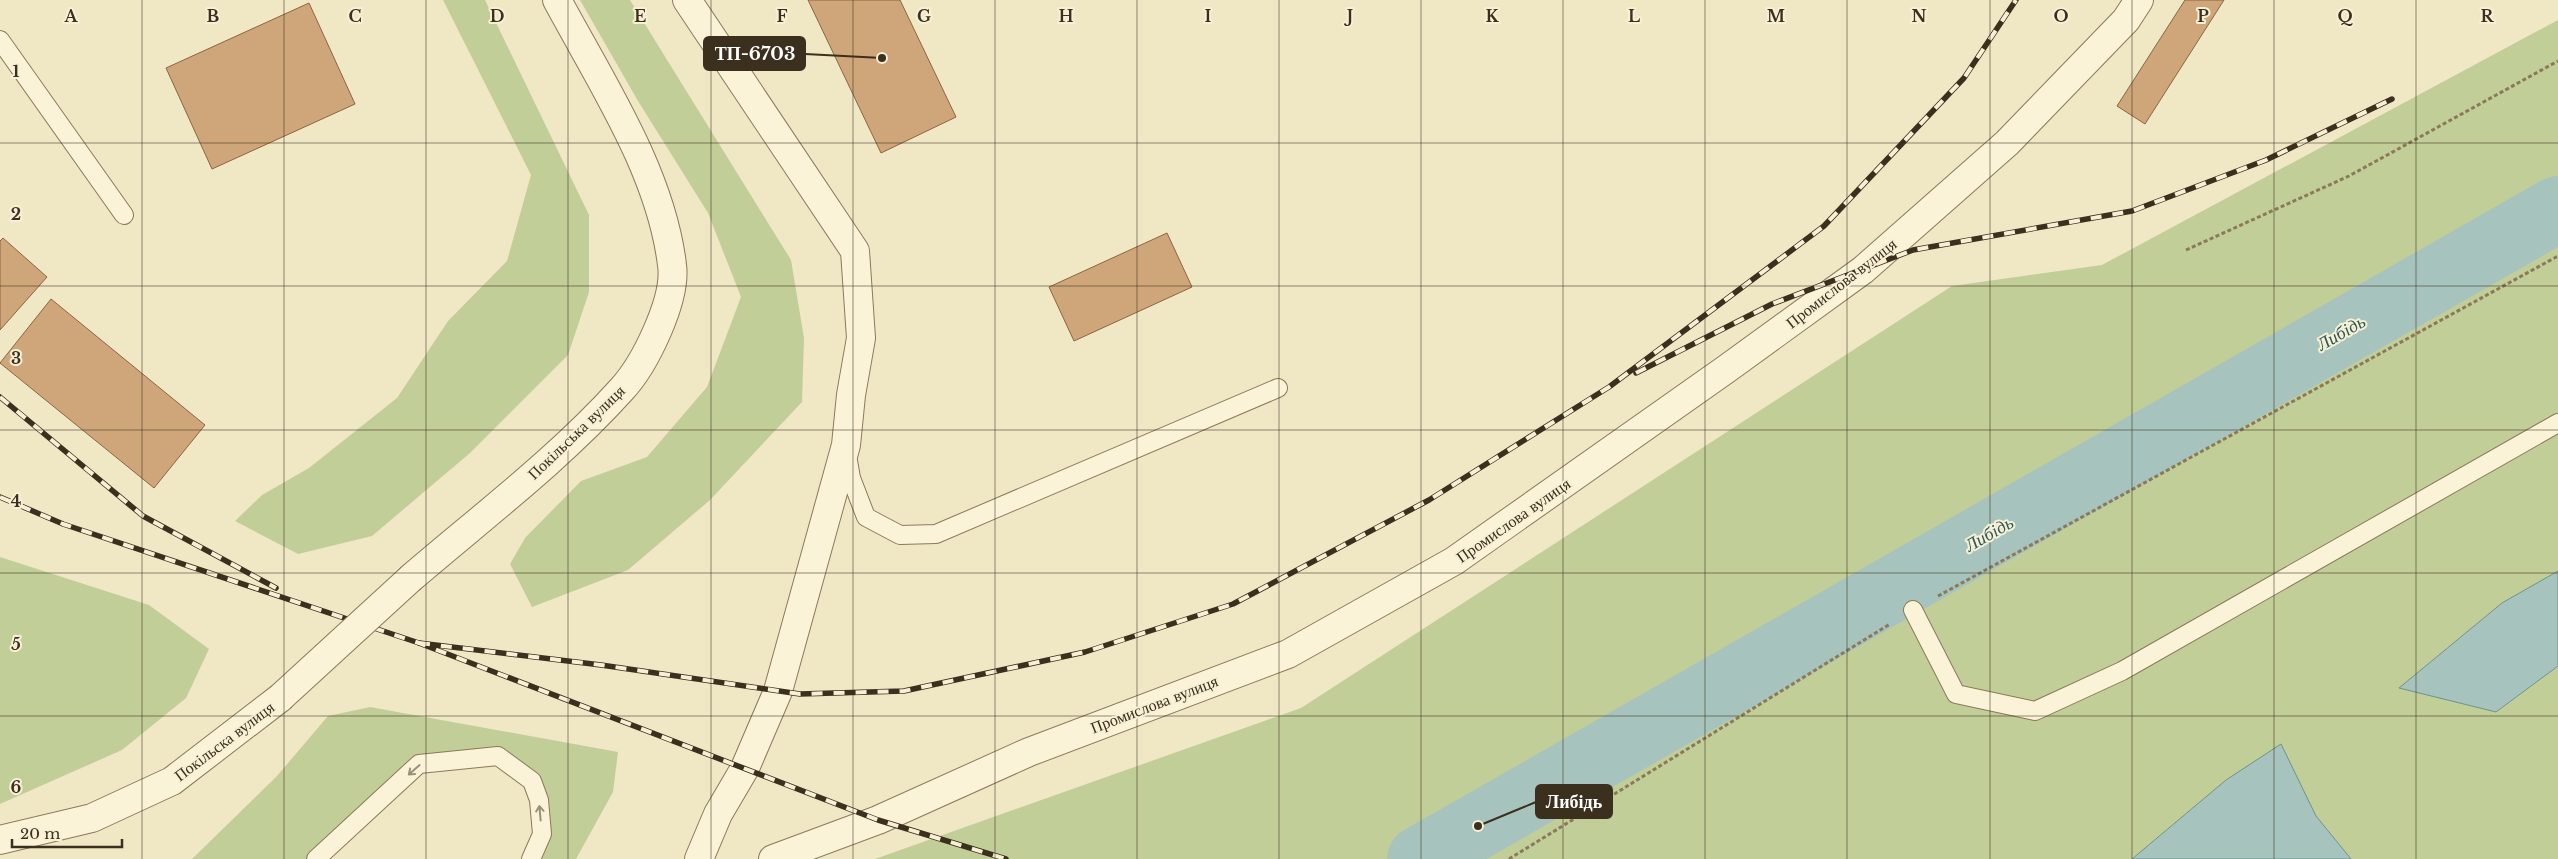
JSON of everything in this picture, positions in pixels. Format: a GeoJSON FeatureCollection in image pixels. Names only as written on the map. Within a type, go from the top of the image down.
{"type":"FeatureCollection","features":[{"type":"Feature","properties":{"kind":"street","name":"Покільська вулиця"},"geometry":{"type":"LineString","coordinates":[[411,578],[563,448],[624,388],[653,340],[669,299],[673,267],[665,227],[652,181],[557,0]]}},
{"type":"Feature","properties":{"kind":"street"},"geometry":{"type":"LineString","coordinates":[[687,0],[855,251],[861,338],[851,395],[846,445],[778,691],[745,768],[718,814],[699,859]]}},
{"type":"Feature","properties":{"kind":"street","name":"Промислова вулиця"},"geometry":{"type":"LineString","coordinates":[[773,859],[878,820],[1029,752],[1288,654],[1454,561],[1725,370],[1862,270],[2007,143],[2126,20],[2139,0]]}},
{"type":"Feature","properties":{"kind":"street","name":"Покільска вулиця"},"geometry":{"type":"LineString","coordinates":[[0,840],[92,818],[172,781],[280,698],[411,578]]}},
{"type":"Feature","properties":{"kind":"lane"},"geometry":{"type":"LineString","coordinates":[[0,40],[124,215]]}},
{"type":"Feature","properties":{"kind":"lane"},"geometry":{"type":"LineString","coordinates":[[846,445],[851,478],[866,517],[900,535],[936,534],[1278,388]]}},
{"type":"Feature","properties":{"kind":"lane"},"geometry":{"type":"LineString","coordinates":[[1913,610],[1956,694],[2035,711],[2122,671],[2558,422]]}},
{"type":"Feature","properties":{"kind":"lane"},"geometry":{"type":"LineString","coordinates":[[316,859],[419,764],[498,756],[532,781],[539,800],[542,834],[531,859]]}},
{"type":"Feature","properties":{"kind":"path"},"geometry":{"type":"LineString","coordinates":[[2186,250],[2350,176],[2558,60]]}},
{"type":"Feature","properties":{"kind":"path"},"geometry":{"type":"LineString","coordinates":[[1509,859],[1913,610],[2558,256]]}},
{"type":"Feature","properties":{"kind":"green space"},"geometry":{"type":"Polygon","coordinates":[[[443,0],[485,0],[589,215],[589,292],[568,355],[470,453],[372,536],[298,554],[235,521],[262,495],[309,468],[397,398],[448,321],[507,261],[531,175],[443,0]]]}},
{"type":"Feature","properties":{"kind":"green space"},"geometry":{"type":"Polygon","coordinates":[[[580,0],[630,0],[791,260],[804,338],[802,402],[710,500],[628,570],[532,607],[510,564],[525,538],[581,481],[647,457],[707,387],[741,297],[708,213],[638,101],[580,0]]]}},
{"type":"Feature","properties":{"kind":"green space"},"geometry":{"type":"Polygon","coordinates":[[[2558,20],[2558,571],[2502,603],[2399,688],[2496,712],[2558,666],[2558,859],[2351,859],[2316,816],[2281,745],[2226,780],[2132,859],[875,859],[1301,708],[1952,286],[2102,265],[2558,20]]]}},
{"type":"Feature","properties":{"kind":"green space"},"geometry":{"type":"Polygon","coordinates":[[[0,557],[149,605],[209,649],[186,698],[122,750],[0,804],[0,557]]]}},
{"type":"Feature","properties":{"kind":"green space"},"geometry":{"type":"Polygon","coordinates":[[[370,707],[618,752],[613,792],[576,859],[531,859],[542,834],[532,781],[498,756],[419,764],[316,859],[192,859],[277,776],[328,716],[370,707]]]}},
{"type":"Feature","properties":{"kind":"water"},"geometry":{"type":"Polygon","coordinates":[[[2558,571],[2558,666],[2496,712],[2399,688],[2502,603],[2558,571]]]}},
{"type":"Feature","properties":{"kind":"water"},"geometry":{"type":"Polygon","coordinates":[[[2281,744],[2316,816],[2351,859],[2132,859],[2226,780],[2281,744]]]}},
{"type":"Feature","properties":{"kind":"building"},"geometry":{"type":"Polygon","coordinates":[[[808,0],[900,0],[956,117],[881,153],[808,0]]]}},
{"type":"Feature","properties":{"kind":"building"},"geometry":{"type":"Polygon","coordinates":[[[2185,0],[2224,0],[2145,124],[2117,106],[2185,0]]]}},
{"type":"Feature","properties":{"kind":"building"},"geometry":{"type":"Polygon","coordinates":[[[309,3],[355,104],[212,169],[166,68],[309,3]]]}},
{"type":"Feature","properties":{"kind":"building"},"geometry":{"type":"Polygon","coordinates":[[[1167,233],[1192,287],[1074,341],[1049,287],[1167,233]]]}},
{"type":"Feature","properties":{"kind":"building"},"geometry":{"type":"Polygon","coordinates":[[[3,238],[47,277],[0,330],[0,241],[3,238]]]}},
{"type":"Feature","properties":{"kind":"building"},"geometry":{"type":"Polygon","coordinates":[[[51,299],[205,425],[154,488],[0,363],[51,299]]]}},
{"type":"Feature","properties":{"kind":"waterway","name":"Либідь"},"geometry":{"type":"LineString","coordinates":[[1420,859],[2558,209]]}},
{"type":"Feature","properties":{"kind":"railway"},"geometry":{"type":"LineString","coordinates":[[419,643],[601,665],[800,694],[904,691],[1085,652],[1233,604],[1429,500],[1609,387],[1824,226],[1964,78],[2016,0]]}},
{"type":"Feature","properties":{"kind":"railway"},"geometry":{"type":"LineString","coordinates":[[1636,373],[1772,304],[1913,250],[2132,211],[2266,160],[2392,99]]}},
{"type":"Feature","properties":{"kind":"railway"},"geometry":{"type":"LineString","coordinates":[[0,397],[143,516],[276,588]]}},
{"type":"Feature","properties":{"kind":"railway"},"geometry":{"type":"LineString","coordinates":[[0,497],[63,524],[419,643],[878,820],[1006,859]]}},
{"type":"Feature","properties":{"kind":"place","name":"ТП-6703"},"geometry":{"type":"Point","coordinates":[882,58]}},
{"type":"Feature","properties":{"kind":"place","name":"Либідь"},"geometry":{"type":"Point","coordinates":[1478,826]}}]}
